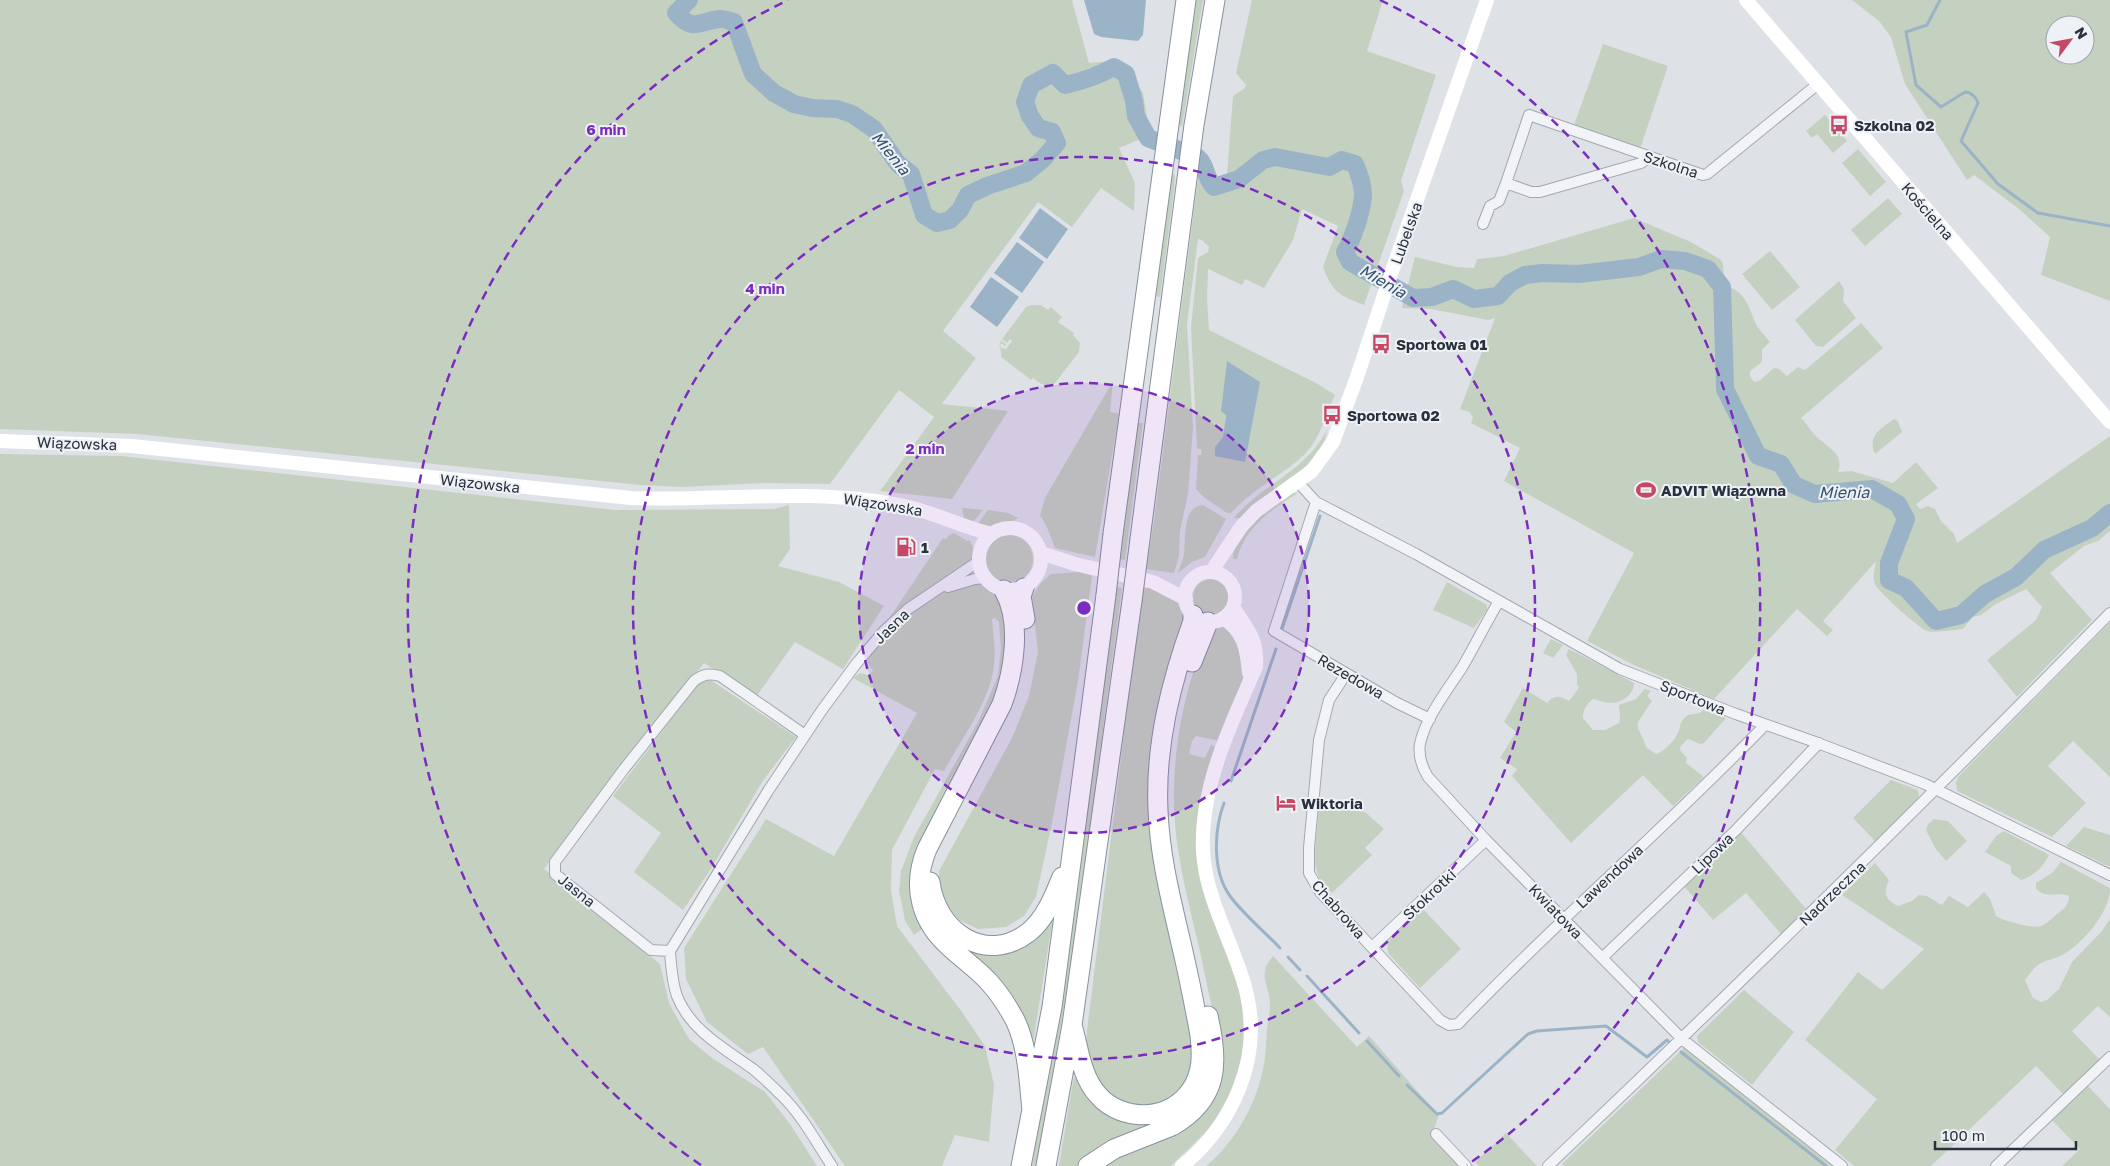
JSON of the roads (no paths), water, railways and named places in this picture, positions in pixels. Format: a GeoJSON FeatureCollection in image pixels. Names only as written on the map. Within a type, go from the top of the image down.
{"type":"FeatureCollection","features":[{"type":"Feature","properties":{"kind":"highway"},"geometry":{"type":"LineString","coordinates":[[1022,1166],[1052,1007],[1070,854],[1169,114],[1186,0]]}},
{"type":"Feature","properties":{"kind":"highway"},"geometry":{"type":"LineString","coordinates":[[1046,1166],[1072,1025],[1132,601],[1186,180],[1215,0]]}},
{"type":"Feature","properties":{"kind":"highway"},"geometry":{"type":"LineString","coordinates":[[1024,588],[1021,596],[1027,642],[1022,684],[1014,707],[939,848],[929,880],[931,895],[946,923],[958,935],[976,943],[997,946],[1016,941],[1030,931],[1042,918],[1056,892],[1070,854]]}},
{"type":"Feature","properties":{"kind":"highway"},"geometry":{"type":"LineString","coordinates":[[1004,590],[1008,598],[1014,643],[1010,684],[1002,704],[921,863],[919,894],[924,912],[932,927],[950,948],[989,982],[1015,1021],[1022,1041],[1028,1072],[1032,1111]]}},
{"type":"Feature","properties":{"kind":"highway"},"geometry":{"type":"LineString","coordinates":[[1072,1025],[1088,1082],[1099,1097],[1115,1109],[1134,1114],[1153,1114],[1177,1103],[1192,1090],[1200,1070],[1202,1058],[1200,1035],[1163,866],[1158,810],[1158,785],[1159,760],[1167,704],[1193,621],[1203,613]]}},
{"type":"Feature","properties":{"kind":"highway"},"geometry":{"type":"LineString","coordinates":[[1088,1166],[1114,1149],[1181,1121],[1201,1102],[1212,1076],[1215,1045],[1174,863],[1169,795],[1173,737],[1203,613]]}},
{"type":"Feature","properties":{"kind":"main road","name":"Lubelska"},"geometry":{"type":"LineString","coordinates":[[1211,572],[1241,527],[1256,511],[1312,471],[1332,442],[1357,377],[1487,0]]}},
{"type":"Feature","properties":{"kind":"main road","name":"Kościelna"},"geometry":{"type":"LineString","coordinates":[[1746,0],[2110,422]]}},
{"type":"Feature","properties":{"kind":"main road","name":"Wiązowska"},"geometry":{"type":"LineString","coordinates":[[0,441],[132,446],[631,498],[827,496],[895,504],[927,511],[992,534]]}},
{"type":"Feature","properties":{"kind":"main road","name":"Wiązowska"},"geometry":{"type":"LineString","coordinates":[[957,523],[980,555]]}},
{"type":"Feature","properties":{"kind":"main road"},"geometry":{"type":"LineString","coordinates":[[1003,529],[1020,530],[1033,538],[1040,553],[1040,569],[1034,580],[1024,588],[1004,590],[994,586],[985,578],[980,555],[992,534],[1003,529]]}},
{"type":"Feature","properties":{"kind":"main road","name":"Lubelska"},"geometry":{"type":"LineString","coordinates":[[1226,578],[1231,542]]}},
{"type":"Feature","properties":{"kind":"main road"},"geometry":{"type":"LineString","coordinates":[[1040,553],[1075,564],[1153,582],[1190,583],[1199,575],[1211,572],[1226,578],[1234,591],[1233,607],[1253,636],[1257,652],[1256,667],[1210,785],[1203,839],[1209,888],[1247,994],[1251,1024],[1248,1058],[1240,1090],[1226,1118],[1207,1144],[1182,1166]]}},
{"type":"Feature","properties":{"kind":"main road"},"geometry":{"type":"LineString","coordinates":[[1040,569],[1075,564]]}},
{"type":"Feature","properties":{"kind":"main road"},"geometry":{"type":"LineString","coordinates":[[1153,582],[1240,633],[1246,646],[1250,682]]}},
{"type":"Feature","properties":{"kind":"main road"},"geometry":{"type":"LineString","coordinates":[[1190,583],[1203,613]]}},
{"type":"Feature","properties":{"kind":"main road"},"geometry":{"type":"LineString","coordinates":[[1203,613],[1233,607]]}},
{"type":"Feature","properties":{"kind":"street","name":"Szkolna"},"geometry":{"type":"LineString","coordinates":[[1506,182],[1529,115],[1699,175],[1707,174],[1818,84]]}},
{"type":"Feature","properties":{"kind":"street"},"geometry":{"type":"LineString","coordinates":[[1483,224],[1490,206],[1499,202],[1506,182],[1532,192],[1540,192],[1641,163],[1649,157]]}},
{"type":"Feature","properties":{"kind":"street","name":"Sportowa"},"geometry":{"type":"LineString","coordinates":[[1297,481],[1316,502],[1416,554],[1620,669],[1937,789],[2110,875]]}},
{"type":"Feature","properties":{"kind":"street","name":"Rezedowa"},"geometry":{"type":"LineString","coordinates":[[1316,502],[1274,631],[1396,703],[1430,719]]}},
{"type":"Feature","properties":{"kind":"street","name":"Jasna"},"geometry":{"type":"LineString","coordinates":[[805,735],[720,676],[711,673],[701,676],[694,681],[624,769],[555,862],[555,874],[651,950],[670,951],[768,790],[856,664],[884,631],[908,609],[980,555]]}},
{"type":"Feature","properties":{"kind":"street","name":"Jasna"},"geometry":{"type":"LineString","coordinates":[[929,595],[960,583],[985,578]]}},
{"type":"Feature","properties":{"kind":"street","name":"Kwiatowa"},"geometry":{"type":"LineString","coordinates":[[1499,601],[1430,719],[1419,746],[1423,768],[1439,790],[1486,840],[1682,1039],[1842,1166]]}},
{"type":"Feature","properties":{"kind":"street","name":"Nadrzeczna"},"geometry":{"type":"LineString","coordinates":[[1548,1166],[1682,1039],[1937,789],[2110,613]]}},
{"type":"Feature","properties":{"kind":"street","name":"Chabrowa"},"geometry":{"type":"LineString","coordinates":[[1346,674],[1333,692],[1320,729],[1309,873],[1320,892],[1440,1020],[1453,1025]]}},
{"type":"Feature","properties":{"kind":"street","name":"Lawendowa"},"geometry":{"type":"LineString","coordinates":[[1453,1025],[1458,1024],[1564,918],[1715,777],[1765,725]]}},
{"type":"Feature","properties":{"kind":"street","name":"Lipowa"},"geometry":{"type":"LineString","coordinates":[[1602,958],[1736,830],[1819,743]]}},
{"type":"Feature","properties":{"kind":"street","name":"Stokrotki"},"geometry":{"type":"LineString","coordinates":[[1372,947],[1486,840]]}},
{"type":"Feature","properties":{"kind":"street"},"geometry":{"type":"LineString","coordinates":[[670,951],[677,997],[694,1024],[722,1049],[754,1070],[783,1097],[800,1118],[832,1166]]}},
{"type":"Feature","properties":{"kind":"street"},"geometry":{"type":"LineString","coordinates":[[1996,1166],[2110,1057]]}},
{"type":"Feature","properties":{"kind":"street"},"geometry":{"type":"LineString","coordinates":[[1436,1134],[1466,1166]]}},
{"type":"Feature","properties":{"kind":"water"},"geometry":{"type":"Polygon","coordinates":[[[1084,0],[1146,0],[1143,35],[1138,41],[1101,37],[1094,34],[1084,0]]]}},
{"type":"Feature","properties":{"kind":"water"},"geometry":{"type":"Polygon","coordinates":[[[1040,208],[1068,229],[1047,259],[1019,238],[1040,208]]]}},
{"type":"Feature","properties":{"kind":"water"},"geometry":{"type":"Polygon","coordinates":[[[1017,242],[1044,262],[1022,293],[994,273],[1017,242]]]}},
{"type":"Feature","properties":{"kind":"water"},"geometry":{"type":"Polygon","coordinates":[[[991,277],[1019,297],[997,327],[970,307],[991,277]]]}},
{"type":"Feature","properties":{"kind":"water"},"geometry":{"type":"Polygon","coordinates":[[[1227,361],[1260,382],[1245,462],[1215,456],[1215,447],[1223,437],[1226,415],[1221,411],[1227,361]]]}},
{"type":"Feature","properties":{"kind":"waterway","name":"Mienia"},"geometry":{"type":"LineString","coordinates":[[689,0],[676,13],[687,22],[696,24],[721,19],[734,22],[753,74],[774,93],[794,104],[812,108],[837,109],[852,114],[874,129],[898,164],[911,174],[924,215],[937,223],[950,220],[960,210],[968,195],[987,186],[1026,173],[1042,160],[1057,143],[1052,132],[1038,128],[1030,116],[1025,102],[1031,85],[1053,73],[1065,85],[1090,78],[1114,67],[1126,74],[1134,101],[1136,116],[1148,138],[1197,157],[1203,164],[1214,187],[1239,179],[1263,160],[1275,157],[1329,167],[1342,160],[1355,164],[1363,195],[1357,225],[1345,252],[1350,262],[1413,298],[1432,297],[1453,289],[1474,299],[1498,296],[1510,283],[1525,275],[1542,273],[1579,274],[1639,267],[1661,259],[1685,261],[1708,269],[1722,287],[1725,389],[1758,456],[1781,464],[1794,485],[1815,494],[1872,489],[1898,504],[1906,519],[1889,563],[1889,580],[1906,588],[1936,621],[1961,615],[1985,594],[2016,577],[2044,550],[2092,528],[2110,513]]}},
{"type":"Feature","properties":{"kind":"waterway"},"geometry":{"type":"LineString","coordinates":[[1940,0],[1927,25],[1906,32],[1916,85],[1941,107],[1965,92],[1975,97],[1978,103],[1961,141],[1998,184],[2038,213],[2110,226]]}},
{"type":"Feature","properties":{"kind":"waterway"},"geometry":{"type":"LineString","coordinates":[[1282,629],[1320,516]]}},
{"type":"Feature","properties":{"kind":"waterway"},"geometry":{"type":"LineString","coordinates":[[1231,781],[1276,649]]}},
{"type":"Feature","properties":{"kind":"waterway"},"geometry":{"type":"LineString","coordinates":[[1224,803],[1218,825],[1216,850],[1220,875],[1224,886],[1241,910],[1280,948]]}},
{"type":"Feature","properties":{"kind":"waterway"},"geometry":{"type":"LineString","coordinates":[[1288,957],[1300,970]]}},
{"type":"Feature","properties":{"kind":"waterway"},"geometry":{"type":"LineString","coordinates":[[1307,976],[1359,1033]]}},
{"type":"Feature","properties":{"kind":"waterway"},"geometry":{"type":"LineString","coordinates":[[1407,1085],[1437,1114],[1442,1113],[1528,1034],[1537,1031],[1606,1026],[1647,1057],[1667,1040],[1669,1042]]}},
{"type":"Feature","properties":{"kind":"waterway"},"geometry":{"type":"LineString","coordinates":[[1367,1041],[1399,1076]]}},
{"type":"Feature","properties":{"kind":"waterway"},"geometry":{"type":"LineString","coordinates":[[1681,1052],[1826,1166]]}},
{"type":"Feature","properties":{"kind":"place","name":"Szkolna 02"},"geometry":{"type":"Point","coordinates":[1839,125]}},
{"type":"Feature","properties":{"kind":"place","name":"Sportowa 01"},"geometry":{"type":"Point","coordinates":[1381,344]}},
{"type":"Feature","properties":{"kind":"place","name":"Sportowa 02"},"geometry":{"type":"Point","coordinates":[1332,415]}},
{"type":"Feature","properties":{"kind":"place","name":"ADVIT Wiązowna"},"geometry":{"type":"Point","coordinates":[1646,490]}},
{"type":"Feature","properties":{"kind":"place","name":"1"},"geometry":{"type":"Point","coordinates":[906,547]}},
{"type":"Feature","properties":{"kind":"place","name":"Wiktoria"},"geometry":{"type":"Point","coordinates":[1286,803]}}]}
